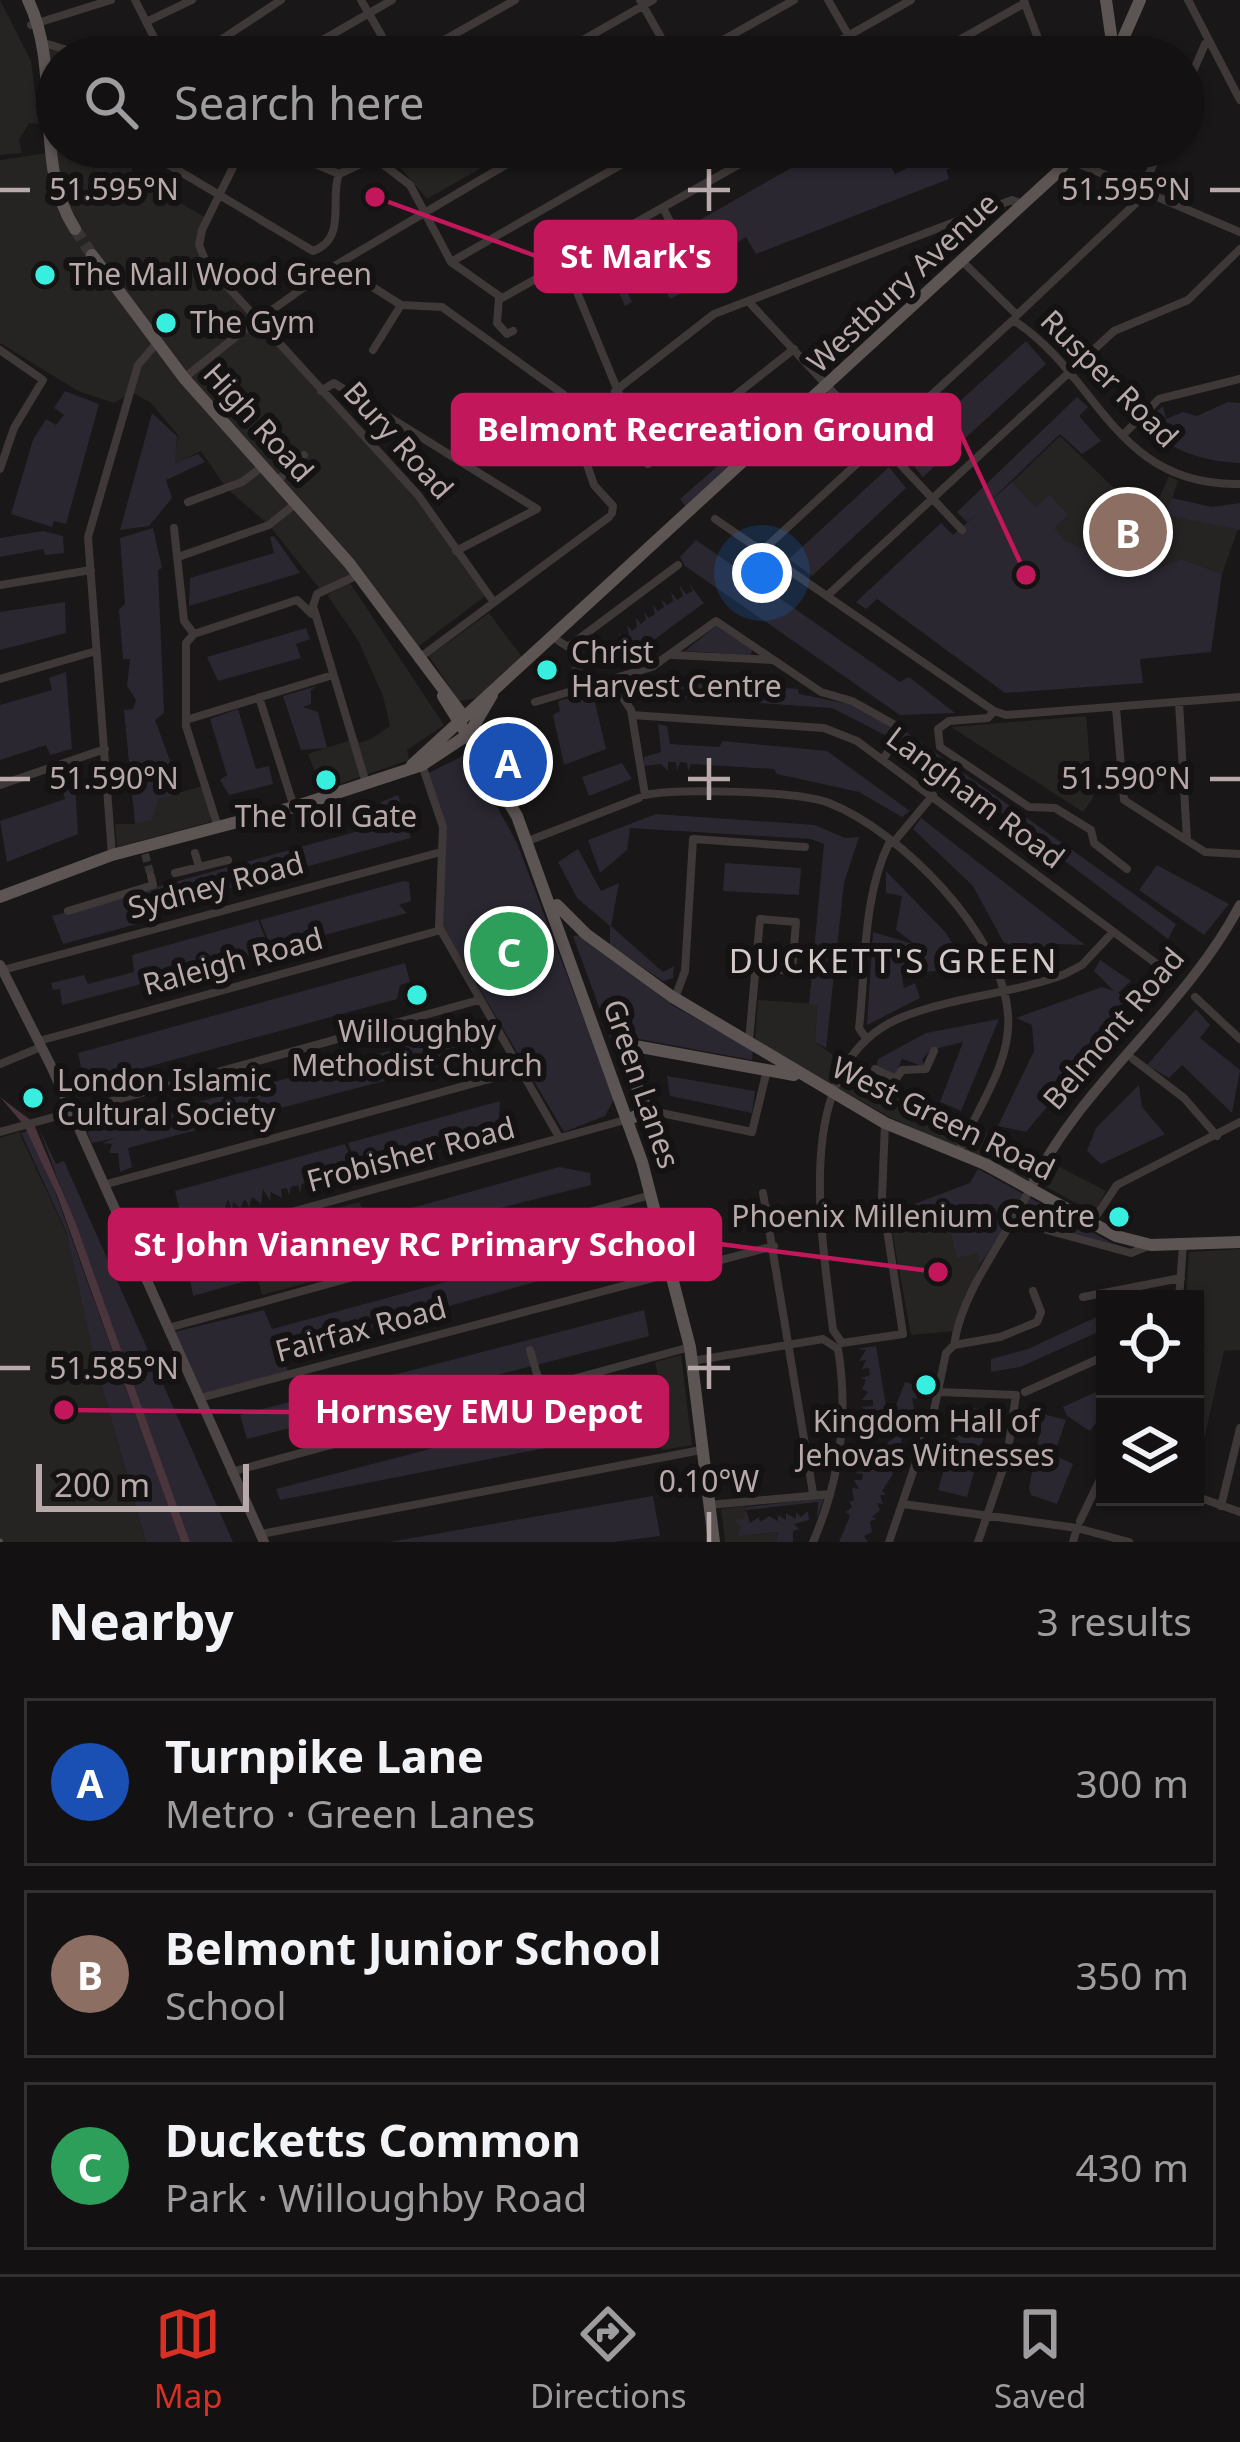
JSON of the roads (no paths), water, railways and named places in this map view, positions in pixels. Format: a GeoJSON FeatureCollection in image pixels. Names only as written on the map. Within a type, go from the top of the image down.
{"type":"FeatureCollection","features":[{"type":"Feature","properties":{"kind":"main road"},"geometry":{"type":"LineString","coordinates":[[19,0],[35,24]]}},
{"type":"Feature","properties":{"kind":"main road"},"geometry":{"type":"LineString","coordinates":[[28,0],[38,36]]}},
{"type":"Feature","properties":{"kind":"main road"},"geometry":{"type":"LineString","coordinates":[[1106,0],[1111,36]]}},
{"type":"Feature","properties":{"kind":"main road"},"geometry":{"type":"LineString","coordinates":[[1124,36],[1140,0]]}},
{"type":"Feature","properties":{"kind":"main road"},"geometry":{"type":"LineString","coordinates":[[1108,19],[1119,25],[1131,20]]}},
{"type":"Feature","properties":{"kind":"main road"},"geometry":{"type":"LineString","coordinates":[[55,168],[57,187],[75,229]]}},
{"type":"Feature","properties":{"kind":"main road","name":"Westbury Avenue"},"geometry":{"type":"LineString","coordinates":[[0,897],[112,855],[193,844],[218,828],[294,808],[417,765],[465,728],[492,694],[1059,168]]}},
{"type":"Feature","properties":{"kind":"main road","name":"High Road"},"geometry":{"type":"LineString","coordinates":[[92,255],[156,344],[358,575],[465,728]]}},
{"type":"Feature","properties":{"kind":"main road","name":"Green Lanes"},"geometry":{"type":"LineString","coordinates":[[465,728],[528,841],[653,1195],[691,1354],[714,1542]]}},
{"type":"Feature","properties":{"kind":"main road","name":"West Green Road"},"geometry":{"type":"LineString","coordinates":[[546,889],[586,934],[675,998],[749,1042],[770,1063],[885,1123],[1031,1187],[1092,1222],[1151,1245],[1240,1242]]}},
{"type":"Feature","properties":{"kind":"main road","name":"Belmont Road"},"geometry":{"type":"LineString","coordinates":[[1031,1187],[1064,1126],[1238,909]]}},
{"type":"Feature","properties":{"kind":"main road"},"geometry":{"type":"LineString","coordinates":[[563,934],[586,934]]}},
{"type":"Feature","properties":{"kind":"main road"},"geometry":{"type":"LineString","coordinates":[[2,968],[72,1112],[263,1538]]}},
{"type":"Feature","properties":{"kind":"main road"},"geometry":{"type":"LineString","coordinates":[[628,1120],[651,1113],[626,1063],[630,1049],[641,1046],[770,1063]]}},
{"type":"Feature","properties":{"kind":"main road"},"geometry":{"type":"LineString","coordinates":[[622,1105],[635,1101],[640,1091]]}},
{"type":"Feature","properties":{"kind":"street"},"geometry":{"type":"LineString","coordinates":[[35,24],[111,0]]}},
{"type":"Feature","properties":{"kind":"street"},"geometry":{"type":"LineString","coordinates":[[135,0],[153,36]]}},
{"type":"Feature","properties":{"kind":"street"},"geometry":{"type":"LineString","coordinates":[[146,22],[192,0]]}},
{"type":"Feature","properties":{"kind":"street"},"geometry":{"type":"LineString","coordinates":[[227,36],[281,0]]}},
{"type":"Feature","properties":{"kind":"street"},"geometry":{"type":"LineString","coordinates":[[361,0],[382,36]]}},
{"type":"Feature","properties":{"kind":"street"},"geometry":{"type":"LineString","coordinates":[[329,36],[392,0]]}},
{"type":"Feature","properties":{"kind":"street"},"geometry":{"type":"LineString","coordinates":[[451,36],[515,0]]}},
{"type":"Feature","properties":{"kind":"street"},"geometry":{"type":"LineString","coordinates":[[588,36],[653,0]]}},
{"type":"Feature","properties":{"kind":"street"},"geometry":{"type":"LineString","coordinates":[[730,36],[794,0]]}},
{"type":"Feature","properties":{"kind":"street"},"geometry":{"type":"LineString","coordinates":[[828,0],[849,36],[911,0]]}},
{"type":"Feature","properties":{"kind":"street"},"geometry":{"type":"LineString","coordinates":[[1188,0],[1203,36]]}},
{"type":"Feature","properties":{"kind":"street"},"geometry":{"type":"LineString","coordinates":[[965,36],[1024,1],[1037,36]]}},
{"type":"Feature","properties":{"kind":"street"},"geometry":{"type":"LineString","coordinates":[[642,3],[660,36]]}},
{"type":"Feature","properties":{"kind":"street"},"geometry":{"type":"LineString","coordinates":[[1205,42],[1240,100]]}},
{"type":"Feature","properties":{"kind":"street"},"geometry":{"type":"LineString","coordinates":[[177,168],[310,250],[323,248],[338,217],[330,171]]}},
{"type":"Feature","properties":{"kind":"street"},"geometry":{"type":"LineString","coordinates":[[222,194],[234,168]]}},
{"type":"Feature","properties":{"kind":"street"},"geometry":{"type":"LineString","coordinates":[[323,168],[342,168]]}},
{"type":"Feature","properties":{"kind":"street"},"geometry":{"type":"LineString","coordinates":[[389,168],[410,185],[451,262],[500,298]]}},
{"type":"Feature","properties":{"kind":"street"},"geometry":{"type":"LineString","coordinates":[[189,374],[338,265],[499,168]]}},
{"type":"Feature","properties":{"kind":"street"},"geometry":{"type":"LineString","coordinates":[[451,262],[615,168]]}},
{"type":"Feature","properties":{"kind":"street"},"geometry":{"type":"LineString","coordinates":[[500,298],[732,168]]}},
{"type":"Feature","properties":{"kind":"street"},"geometry":{"type":"LineString","coordinates":[[1099,168],[1240,232]]}},
{"type":"Feature","properties":{"kind":"street"},"geometry":{"type":"LineString","coordinates":[[763,550],[1113,227],[1143,191],[1152,168]]}},
{"type":"Feature","properties":{"kind":"street","name":"Bury Road"},"geometry":{"type":"LineString","coordinates":[[222,194],[202,230],[202,254],[255,322],[418,495],[493,601]]}},
{"type":"Feature","properties":{"kind":"street"},"geometry":{"type":"LineString","coordinates":[[615,391],[692,328],[748,301],[1013,200],[1023,204]]}},
{"type":"Feature","properties":{"kind":"street"},"geometry":{"type":"LineString","coordinates":[[663,208],[676,233]]}},
{"type":"Feature","properties":{"kind":"street"},"geometry":{"type":"LineString","coordinates":[[828,595],[1132,320],[1188,300],[1240,249]]}},
{"type":"Feature","properties":{"kind":"street","name":"Rusper Road"},"geometry":{"type":"LineString","coordinates":[[962,261],[1123,435],[1164,469],[1220,485],[1240,484]]}},
{"type":"Feature","properties":{"kind":"street"},"geometry":{"type":"LineString","coordinates":[[565,263],[648,464],[794,349]]}},
{"type":"Feature","properties":{"kind":"street"},"geometry":{"type":"LineString","coordinates":[[338,265],[401,305],[442,307],[562,394],[594,484],[614,507],[610,515],[416,658]]}},
{"type":"Feature","properties":{"kind":"street"},"geometry":{"type":"LineString","coordinates":[[500,298],[497,323],[507,334],[513,332]]}},
{"type":"Feature","properties":{"kind":"street"},"geometry":{"type":"LineString","coordinates":[[748,301],[874,436]]}},
{"type":"Feature","properties":{"kind":"street"},"geometry":{"type":"LineString","coordinates":[[373,350],[401,305]]}},
{"type":"Feature","properties":{"kind":"street"},"geometry":{"type":"LineString","coordinates":[[112,855],[91,570],[93,521],[141,357],[156,344]]}},
{"type":"Feature","properties":{"kind":"street"},"geometry":{"type":"LineString","coordinates":[[0,350],[43,379],[14,428],[0,469]]}},
{"type":"Feature","properties":{"kind":"street"},"geometry":{"type":"LineString","coordinates":[[1123,435],[1159,399],[1240,379]]}},
{"type":"Feature","properties":{"kind":"street"},"geometry":{"type":"LineString","coordinates":[[321,391],[334,383],[538,509],[456,551]]}},
{"type":"Feature","properties":{"kind":"street"},"geometry":{"type":"LineString","coordinates":[[884,447],[962,530]]}},
{"type":"Feature","properties":{"kind":"street"},"geometry":{"type":"LineString","coordinates":[[277,481],[304,455]]}},
{"type":"Feature","properties":{"kind":"street"},"geometry":{"type":"LineString","coordinates":[[188,502],[242,482],[262,466]]}},
{"type":"Feature","properties":{"kind":"street"},"geometry":{"type":"LineString","coordinates":[[181,556],[269,525],[297,502]]}},
{"type":"Feature","properties":{"kind":"street"},"geometry":{"type":"LineString","coordinates":[[715,519],[994,711],[1240,697]]}},
{"type":"Feature","properties":{"kind":"street"},"geometry":{"type":"LineString","coordinates":[[174,528],[181,556],[184,621],[194,634]]}},
{"type":"Feature","properties":{"kind":"street"},"geometry":{"type":"LineString","coordinates":[[554,638],[568,647],[679,565]]}},
{"type":"Feature","properties":{"kind":"street"},"geometry":{"type":"LineString","coordinates":[[0,585],[91,570]]}},
{"type":"Feature","properties":{"kind":"street"},"geometry":{"type":"LineString","coordinates":[[358,575],[317,594],[315,618],[366,783]]}},
{"type":"Feature","properties":{"kind":"street"},"geometry":{"type":"LineString","coordinates":[[218,828],[186,720],[186,643],[194,634],[297,600],[315,618]]}},
{"type":"Feature","properties":{"kind":"street"},"geometry":{"type":"LineString","coordinates":[[535,702],[613,683],[672,655],[713,622],[721,622],[821,692],[900,722],[902,729],[884,758]]}},
{"type":"Feature","properties":{"kind":"street"},"geometry":{"type":"LineString","coordinates":[[0,680],[97,650]]}},
{"type":"Feature","properties":{"kind":"street"},"geometry":{"type":"LineString","coordinates":[[672,655],[773,660]]}},
{"type":"Feature","properties":{"kind":"street"},"geometry":{"type":"LineString","coordinates":[[186,720],[333,674]]}},
{"type":"Feature","properties":{"kind":"street"},"geometry":{"type":"LineString","coordinates":[[613,683],[625,695],[632,715],[642,796]]}},
{"type":"Feature","properties":{"kind":"street"},"geometry":{"type":"LineString","coordinates":[[260,697],[294,808]]}},
{"type":"Feature","properties":{"kind":"street"},"geometry":{"type":"LineString","coordinates":[[1179,702],[1186,840]]}},
{"type":"Feature","properties":{"kind":"street"},"geometry":{"type":"LineString","coordinates":[[1116,707],[1124,800],[1216,856],[1240,854]]}},
{"type":"Feature","properties":{"kind":"street"},"geometry":{"type":"LineString","coordinates":[[994,711],[988,718],[942,724],[935,734],[940,747],[1029,806],[1055,808],[1091,830],[1094,843],[1126,869]]}},
{"type":"Feature","properties":{"kind":"street","name":"Langham Road"},"geometry":{"type":"LineString","coordinates":[[632,715],[824,728],[884,758],[1169,973]]}},
{"type":"Feature","properties":{"kind":"street"},"geometry":{"type":"LineString","coordinates":[[0,785],[105,749]]}},
{"type":"Feature","properties":{"kind":"street"},"geometry":{"type":"LineString","coordinates":[[417,765],[442,824],[441,931],[559,1137]]}},
{"type":"Feature","properties":{"kind":"street"},"geometry":{"type":"LineString","coordinates":[[865,1037],[859,1028],[871,908],[891,842],[933,794]]}},
{"type":"Feature","properties":{"kind":"street"},"geometry":{"type":"LineString","coordinates":[[528,841],[642,796],[811,798],[837,806],[891,842],[956,905],[979,937],[1009,1016],[1004,1052],[958,1153]]}},
{"type":"Feature","properties":{"kind":"street"},"geometry":{"type":"LineString","coordinates":[[675,998],[685,970],[693,839],[805,848]]}},
{"type":"Feature","properties":{"kind":"street"},"geometry":{"type":"LineString","coordinates":[[193,844],[199,867]]}},
{"type":"Feature","properties":{"kind":"street","name":"Sydney Road"},"geometry":{"type":"LineString","coordinates":[[2,968],[441,852]]}},
{"type":"Feature","properties":{"kind":"street"},"geometry":{"type":"LineString","coordinates":[[175,874],[228,860]]}},
{"type":"Feature","properties":{"kind":"street"},"geometry":{"type":"LineString","coordinates":[[68,911],[153,885],[151,876]]}},
{"type":"Feature","properties":{"kind":"street"},"geometry":{"type":"LineString","coordinates":[[749,1042],[760,919],[796,922],[792,971],[757,968]]}},
{"type":"Feature","properties":{"kind":"street","name":"Raleigh Road"},"geometry":{"type":"LineString","coordinates":[[0,1064],[40,1044],[441,931]]}},
{"type":"Feature","properties":{"kind":"street"},"geometry":{"type":"LineString","coordinates":[[813,1542],[830,1494],[844,1403],[840,1342],[818,1201],[819,1155],[834,1095],[865,1037],[926,1009],[1002,993],[1082,965],[1113,932]]}},
{"type":"Feature","properties":{"kind":"street"},"geometry":{"type":"LineString","coordinates":[[1195,997],[1240,1039]]}},
{"type":"Feature","properties":{"kind":"street"},"geometry":{"type":"LineString","coordinates":[[0,1132],[479,1000]]}},
{"type":"Feature","properties":{"kind":"street"},"geometry":{"type":"LineString","coordinates":[[854,1058],[896,1079],[902,1070],[928,1068],[934,1051]]}},
{"type":"Feature","properties":{"kind":"street"},"geometry":{"type":"LineString","coordinates":[[1133,1059],[1217,1136]]}},
{"type":"Feature","properties":{"kind":"street"},"geometry":{"type":"LineString","coordinates":[[661,1146],[651,1113],[752,1132],[770,1063]]}},
{"type":"Feature","properties":{"kind":"street"},"geometry":{"type":"LineString","coordinates":[[103,1185],[522,1070]]}},
{"type":"Feature","properties":{"kind":"street"},"geometry":{"type":"LineString","coordinates":[[612,1122],[622,1105]]}},
{"type":"Feature","properties":{"kind":"street","name":"Frobisher Road"},"geometry":{"type":"LineString","coordinates":[[136,1255],[628,1120]]}},
{"type":"Feature","properties":{"kind":"street"},"geometry":{"type":"LineString","coordinates":[[231,1472],[541,1388],[691,1354],[824,1339],[840,1342],[902,1336],[882,1197],[885,1123]]}},
{"type":"Feature","properties":{"kind":"street"},"geometry":{"type":"LineString","coordinates":[[1092,1222],[1117,1185],[1239,1125]]}},
{"type":"Feature","properties":{"kind":"street"},"geometry":{"type":"LineString","coordinates":[[889,1542],[939,1392],[946,1353],[954,1345],[984,1269],[1017,1222],[1031,1187]]}},
{"type":"Feature","properties":{"kind":"street"},"geometry":{"type":"LineString","coordinates":[[763,1193],[813,1493]]}},
{"type":"Feature","properties":{"kind":"street"},"geometry":{"type":"LineString","coordinates":[[167,1328],[653,1195]]}},
{"type":"Feature","properties":{"kind":"street"},"geometry":{"type":"LineString","coordinates":[[732,1216],[766,1208]]}},
{"type":"Feature","properties":{"kind":"street"},"geometry":{"type":"LineString","coordinates":[[1017,1222],[1131,1253],[1151,1245]]}},
{"type":"Feature","properties":{"kind":"street"},"geometry":{"type":"LineString","coordinates":[[1180,1290],[1183,1244]]}},
{"type":"Feature","properties":{"kind":"street","name":"Fairfax Road"},"geometry":{"type":"LineString","coordinates":[[200,1399],[673,1269],[774,1246]]}},
{"type":"Feature","properties":{"kind":"street"},"geometry":{"type":"LineString","coordinates":[[1083,1297],[1181,1278]]}},
{"type":"Feature","properties":{"kind":"street"},"geometry":{"type":"LineString","coordinates":[[954,1345],[1000,1337],[1037,1322],[1041,1312],[1033,1291]]}},
{"type":"Feature","properties":{"kind":"street"},"geometry":{"type":"LineString","coordinates":[[530,1350],[541,1388]]}},
{"type":"Feature","properties":{"kind":"street"},"geometry":{"type":"LineString","coordinates":[[939,1392],[1020,1394],[1096,1360]]}},
{"type":"Feature","properties":{"kind":"street"},"geometry":{"type":"LineString","coordinates":[[977,1542],[1006,1457],[1020,1394]]}},
{"type":"Feature","properties":{"kind":"street"},"geometry":{"type":"LineString","coordinates":[[1221,1506],[1240,1428]]}},
{"type":"Feature","properties":{"kind":"street"},"geometry":{"type":"LineString","coordinates":[[263,1538],[704,1449]]}},
{"type":"Feature","properties":{"kind":"street"},"geometry":{"type":"LineString","coordinates":[[1073,1542],[1096,1488]]}},
{"type":"Feature","properties":{"kind":"street"},"geometry":{"type":"LineString","coordinates":[[710,1505],[830,1494]]}},
{"type":"Feature","properties":{"kind":"street"},"geometry":{"type":"LineString","coordinates":[[1204,1499],[1240,1512]]}},
{"type":"Feature","properties":{"kind":"street"},"geometry":{"type":"LineString","coordinates":[[903,1504],[1079,1525],[1129,1542]]}},
{"type":"Feature","properties":{"kind":"tunnel"},"geometry":{"type":"LineString","coordinates":[[75,229],[92,255]]}},
{"type":"Feature","properties":{"kind":"tunnel"},"geometry":{"type":"LineString","coordinates":[[145,854],[151,876]]}},
{"type":"Feature","properties":{"kind":"place","name":"St Mark's"},"geometry":{"type":"Point","coordinates":[375,197]}},
{"type":"Feature","properties":{"kind":"place","name":"The Mall Wood Green"},"geometry":{"type":"Point","coordinates":[45,275]}},
{"type":"Feature","properties":{"kind":"place","name":"The Gym"},"geometry":{"type":"Point","coordinates":[166,323]}},
{"type":"Feature","properties":{"kind":"place","name":"Belmont Junior School"},"geometry":{"type":"Point","coordinates":[1128,532]}},
{"type":"Feature","properties":{"kind":"place","name":"Belmont Recreation Ground"},"geometry":{"type":"Point","coordinates":[1026,575]}},
{"type":"Feature","properties":{"kind":"place","name":"Christ Harvest Centre"},"geometry":{"type":"Point","coordinates":[547,670]}},
{"type":"Feature","properties":{"kind":"place","name":"Turnpike Lane"},"geometry":{"type":"Point","coordinates":[508,762]}},
{"type":"Feature","properties":{"kind":"place","name":"The Toll Gate"},"geometry":{"type":"Point","coordinates":[326,780]}},
{"type":"Feature","properties":{"kind":"place","name":"Ducketts Common"},"geometry":{"type":"Point","coordinates":[509,951]}},
{"type":"Feature","properties":{"kind":"place","name":"Willoughby Methodist Church"},"geometry":{"type":"Point","coordinates":[417,995]}},
{"type":"Feature","properties":{"kind":"place","name":"London Islamic Cultural Society"},"geometry":{"type":"Point","coordinates":[33,1098]}},
{"type":"Feature","properties":{"kind":"place","name":"Phoenix Millenium Centre"},"geometry":{"type":"Point","coordinates":[1119,1217]}},
{"type":"Feature","properties":{"kind":"place","name":"St John Vianney RC Primary School"},"geometry":{"type":"Point","coordinates":[938,1272]}},
{"type":"Feature","properties":{"kind":"place","name":"Kingdom Hall of Jehovas Witnesses"},"geometry":{"type":"Point","coordinates":[926,1385]}},
{"type":"Feature","properties":{"kind":"place","name":"Hornsey EMU Depot"},"geometry":{"type":"Point","coordinates":[64,1410]}},
{"type":"Feature","properties":{"kind":"district","name":"DUCKETT'S GREEN"},"geometry":{"type":"Point","coordinates":[894,961]}}]}
